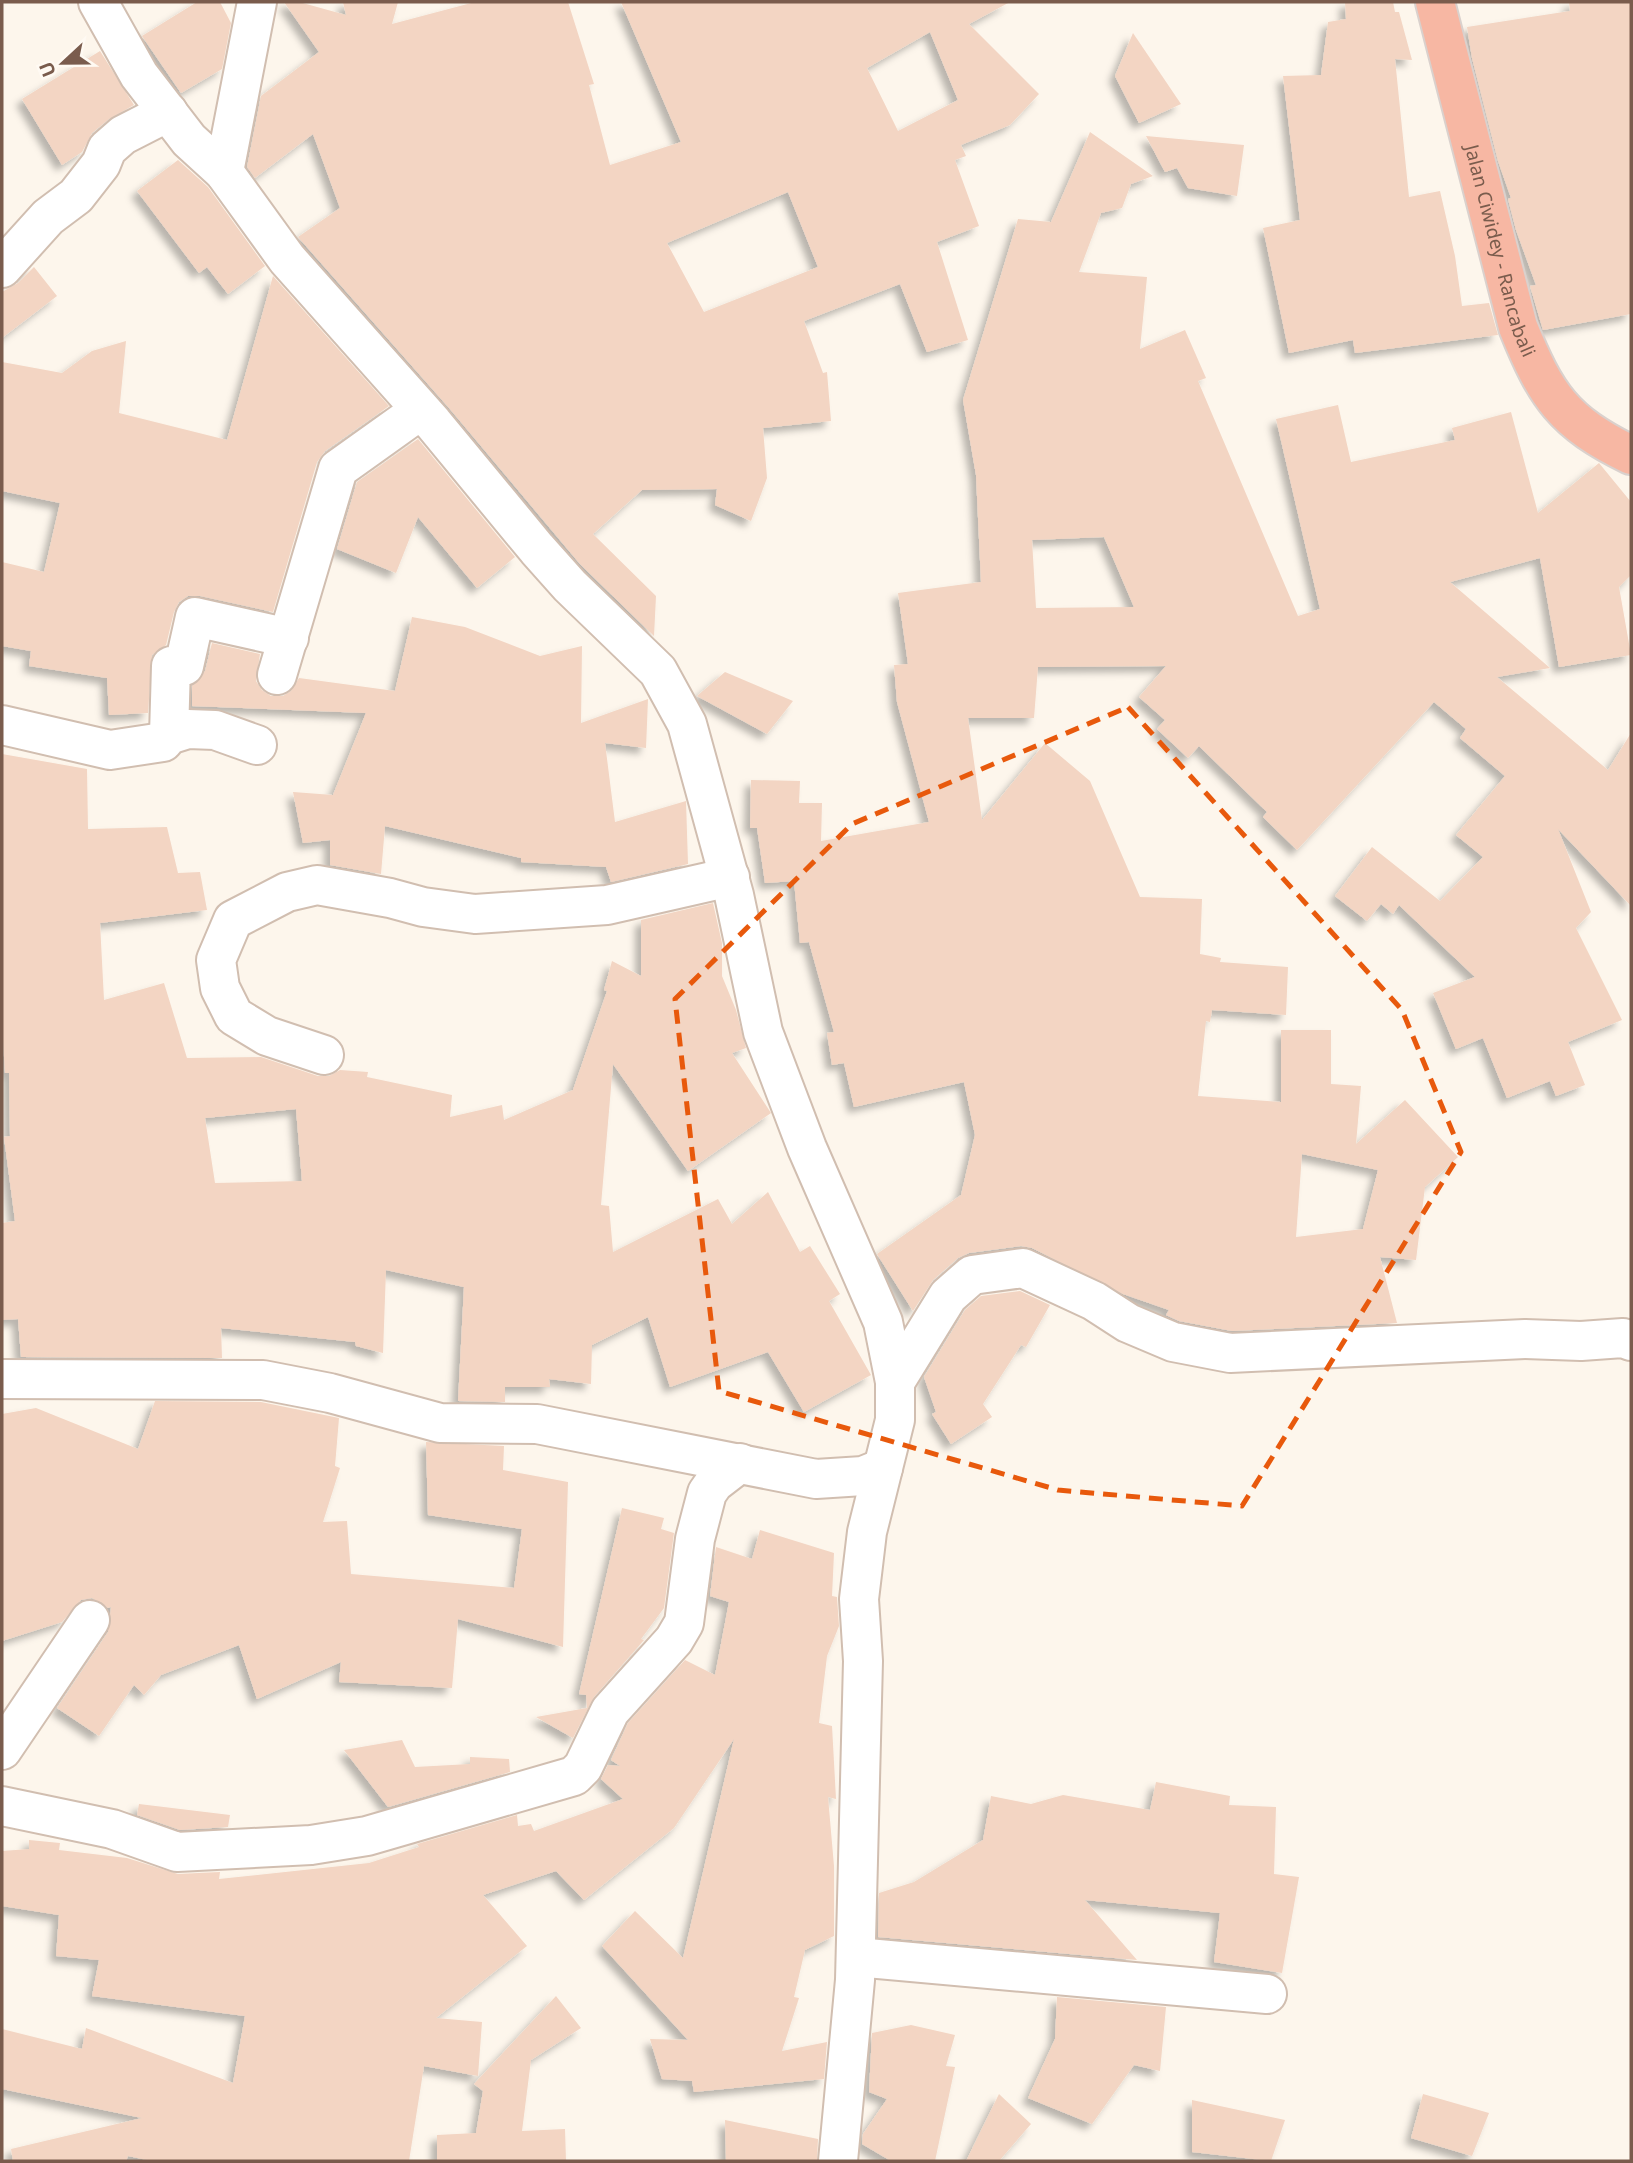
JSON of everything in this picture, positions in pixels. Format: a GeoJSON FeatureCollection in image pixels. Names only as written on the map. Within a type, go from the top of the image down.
{"type":"FeatureCollection","features":[{"type":"Feature","properties":{"kind":"highway","name":"Jalan Ciwidey - Rancabali"},"geometry":{"type":"LineString","coordinates":[[1435,2],[1515,315],[1537,374],[1555,403],[1572,419],[1606,443],[1631,455]]}},
{"type":"Feature","properties":{"kind":"street"},"geometry":{"type":"LineString","coordinates":[[98,2],[139,75],[189,140],[224,172],[403,421],[659,671],[687,724],[730,877],[763,1032],[807,1148],[883,1322],[895,1382],[895,1420],[867,1532],[859,1599],[863,1661],[856,1957],[838,2161]]}},
{"type":"Feature","properties":{"kind":"street"},"geometry":{"type":"LineString","coordinates":[[224,172],[257,2]]}},
{"type":"Feature","properties":{"kind":"street"},"geometry":{"type":"LineString","coordinates":[[2,268],[48,217],[76,196],[101,164],[107,149],[123,135],[168,113]]}},
{"type":"Feature","properties":{"kind":"street"},"geometry":{"type":"LineString","coordinates":[[277,676],[338,468],[403,421]]}},
{"type":"Feature","properties":{"kind":"street"},"geometry":{"type":"LineString","coordinates":[[169,735],[171,666],[184,666],[195,617],[289,638]]}},
{"type":"Feature","properties":{"kind":"street"},"geometry":{"type":"LineString","coordinates":[[2,725],[110,750],[153,745],[163,742],[169,735],[188,729],[215,730],[257,745]]}},
{"type":"Feature","properties":{"kind":"street"},"geometry":{"type":"LineString","coordinates":[[324,1055],[267,1036],[234,1016],[220,988],[216,960],[233,920],[287,892],[317,885],[390,898],[423,907],[475,914],[607,905],[730,877]]}},
{"type":"Feature","properties":{"kind":"street"},"geometry":{"type":"LineString","coordinates":[[895,1382],[948,1296],[972,1275],[1023,1268],[1074,1290],[1128,1323],[1173,1342],[1230,1353],[1525,1339],[1581,1341],[1623,1338],[1631,1341]]}},
{"type":"Feature","properties":{"kind":"street"},"geometry":{"type":"LineString","coordinates":[[2,1379],[263,1380],[330,1392],[440,1423],[537,1424],[816,1479],[863,1476],[883,1468]]}},
{"type":"Feature","properties":{"kind":"street"},"geometry":{"type":"LineString","coordinates":[[2,1806],[112,1829],[177,1852],[311,1845],[367,1836],[574,1776],[583,1767],[610,1711],[674,1640],[684,1623],[695,1539],[706,1493],[713,1483],[740,1463]]}},
{"type":"Feature","properties":{"kind":"street"},"geometry":{"type":"LineString","coordinates":[[2,1751],[90,1620]]}},
{"type":"Feature","properties":{"kind":"street"},"geometry":{"type":"LineString","coordinates":[[856,1957],[1267,1994]]}},
{"type":"Feature","properties":{"kind":"highlighted area"},"geometry":{"type":"Polygon","coordinates":[[[1128,707],[1402,1010],[1461,1152],[1242,1506],[1058,1490],[719,1391],[675,999],[852,824],[1128,707]]]}},
{"type":"Feature","properties":{"kind":"building"},"geometry":{"type":"Polygon","coordinates":[[[197,2],[220,2],[231,23],[222,69],[181,93],[142,36],[197,2]]]}},
{"type":"Feature","properties":{"kind":"building"},"geometry":{"type":"Polygon","coordinates":[[[284,2],[299,2],[346,15],[343,2],[398,2],[392,24],[475,2],[568,2],[594,84],[589,85],[610,165],[681,142],[621,2],[1010,2],[969,24],[1039,94],[1010,125],[961,145],[966,156],[955,160],[979,226],[937,242],[968,340],[927,352],[900,284],[804,321],[823,373],[827,372],[831,421],[763,428],[767,478],[751,521],[715,505],[717,489],[642,490],[593,534],[656,596],[654,636],[580,564],[449,408],[298,237],[340,208],[313,134],[255,178],[247,167],[261,96],[319,52],[284,2]],[[930,32],[867,68],[898,131],[958,100],[930,32]],[[788,192],[667,243],[704,312],[818,267],[788,192]]]}},
{"type":"Feature","properties":{"kind":"building"},"geometry":{"type":"Polygon","coordinates":[[[1345,2],[1393,2],[1395,12],[1399,12],[1412,60],[1395,59],[1409,197],[1440,191],[1455,256],[1462,306],[1489,303],[1498,335],[1355,353],[1353,340],[1289,353],[1263,228],[1300,220],[1283,76],[1321,75],[1328,22],[1346,19],[1345,2]]]}},
{"type":"Feature","properties":{"kind":"building"},"geometry":{"type":"Polygon","coordinates":[[[1569,2],[1631,2],[1631,314],[1543,330],[1530,286],[1536,285],[1516,230],[1508,199],[1511,198],[1498,161],[1472,58],[1467,27],[1570,11],[1569,2]]]}},
{"type":"Feature","properties":{"kind":"building"},"geometry":{"type":"Polygon","coordinates":[[[1133,33],[1181,104],[1139,123],[1115,76],[1133,33]]]}},
{"type":"Feature","properties":{"kind":"building"},"geometry":{"type":"Polygon","coordinates":[[[100,51],[134,105],[109,119],[92,133],[82,152],[62,165],[22,99],[100,51]]]}},
{"type":"Feature","properties":{"kind":"building"},"geometry":{"type":"Polygon","coordinates":[[[1090,132],[1153,176],[1131,184],[1122,208],[1101,213],[1079,272],[1147,277],[1140,349],[1185,330],[1206,378],[1198,381],[1298,616],[1320,609],[1276,419],[1338,405],[1351,462],[1455,440],[1452,428],[1511,412],[1538,513],[1599,463],[1631,502],[1631,575],[1619,587],[1631,655],[1559,667],[1540,558],[1450,582],[1550,668],[1497,677],[1608,770],[1631,733],[1631,906],[1558,829],[1591,912],[1576,928],[1622,1020],[1568,1042],[1585,1085],[1556,1096],[1550,1081],[1507,1098],[1483,1038],[1456,1049],[1433,993],[1475,977],[1399,905],[1393,914],[1381,904],[1367,921],[1335,896],[1372,847],[1440,901],[1483,857],[1456,835],[1505,776],[1460,738],[1466,729],[1434,702],[1297,850],[1263,817],[1267,812],[1199,746],[1188,758],[1157,729],[1165,720],[1139,697],[1166,666],[1038,667],[1034,718],[968,718],[982,820],[1045,743],[1090,781],[1140,897],[1202,899],[1200,954],[1221,958],[1220,962],[1288,967],[1286,1015],[1212,1010],[1210,1022],[1206,1021],[1198,1096],[1281,1102],[1281,1030],[1331,1030],[1331,1084],[1361,1086],[1356,1144],[1405,1100],[1458,1157],[1425,1187],[1416,1260],[1380,1257],[1397,1323],[1232,1331],[1179,1321],[1166,1315],[1169,1310],[1123,1294],[1032,1248],[1021,1246],[969,1253],[958,1258],[933,1280],[913,1311],[877,1254],[961,1195],[975,1135],[964,1082],[854,1107],[844,1063],[832,1065],[827,1033],[834,1032],[809,942],[800,943],[794,881],[765,883],[757,828],[750,828],[751,780],[800,781],[799,803],[822,803],[821,841],[929,822],[897,702],[894,665],[908,664],[898,593],[981,582],[976,475],[963,400],[1018,219],[1051,222],[1090,132]],[[1104,537],[1032,540],[1036,608],[1134,607],[1104,537]],[[1302,1154],[1296,1237],[1363,1229],[1378,1170],[1302,1154]]]}},
{"type":"Feature","properties":{"kind":"building"},"geometry":{"type":"Polygon","coordinates":[[[1146,136],[1244,145],[1237,196],[1188,188],[1177,168],[1165,172],[1146,136]]]}},
{"type":"Feature","properties":{"kind":"building"},"geometry":{"type":"Polygon","coordinates":[[[178,160],[208,187],[265,266],[228,294],[207,267],[199,273],[137,191],[178,160]]]}},
{"type":"Feature","properties":{"kind":"building"},"geometry":{"type":"Polygon","coordinates":[[[34,267],[57,296],[2,338],[2,292],[18,283],[34,267]]]}},
{"type":"Feature","properties":{"kind":"building"},"geometry":{"type":"Polygon","coordinates":[[[273,276],[389,406],[325,451],[317,462],[273,612],[200,596],[188,596],[179,602],[174,612],[166,645],[152,655],[148,713],[109,715],[107,678],[29,666],[31,651],[2,646],[2,562],[44,572],[60,503],[2,491],[2,362],[62,373],[92,351],[126,341],[119,413],[227,440],[273,276]]]}},
{"type":"Feature","properties":{"kind":"building"},"geometry":{"type":"Polygon","coordinates":[[[418,439],[515,557],[477,588],[418,517],[396,573],[337,549],[357,482],[418,439]]]}},
{"type":"Feature","properties":{"kind":"building"},"geometry":{"type":"Polygon","coordinates":[[[412,617],[465,627],[540,656],[582,646],[581,723],[648,699],[646,748],[605,743],[615,822],[686,801],[688,864],[611,882],[606,867],[521,862],[521,858],[385,826],[381,874],[330,865],[330,840],[303,843],[293,792],[333,795],[366,713],[192,706],[192,686],[205,671],[212,643],[260,654],[256,681],[262,690],[271,696],[283,696],[291,691],[299,678],[395,691],[412,617]]]}},
{"type":"Feature","properties":{"kind":"building"},"geometry":{"type":"Polygon","coordinates":[[[725,672],[793,701],[767,734],[697,696],[725,672]]]}},
{"type":"Feature","properties":{"kind":"building"},"geometry":{"type":"Polygon","coordinates":[[[2,754],[87,769],[88,829],[167,827],[178,873],[200,872],[207,910],[100,923],[104,1000],[164,983],[187,1058],[261,1057],[318,1076],[329,1076],[340,1070],[368,1072],[367,1077],[452,1095],[450,1117],[502,1105],[504,1120],[573,1090],[607,991],[604,990],[612,961],[641,976],[641,920],[713,903],[722,943],[722,976],[736,1010],[746,1048],[732,1053],[771,1113],[688,1171],[613,1064],[601,1205],[609,1206],[613,1252],[718,1199],[732,1224],[768,1192],[800,1252],[810,1246],[840,1294],[829,1301],[871,1375],[804,1412],[768,1352],[670,1387],[648,1317],[592,1345],[591,1384],[549,1379],[550,1387],[505,1387],[505,1402],[458,1401],[464,1287],[386,1270],[383,1353],[356,1346],[355,1342],[221,1328],[222,1358],[21,1357],[18,1319],[2,1320],[2,1223],[15,1221],[4,1137],[10,1136],[9,1073],[5,1073],[2,1024],[2,754]],[[296,1109],[205,1118],[215,1183],[302,1181],[296,1109]]]}},
{"type":"Feature","properties":{"kind":"building"},"geometry":{"type":"Polygon","coordinates":[[[1020,1291],[1050,1305],[1026,1347],[1021,1345],[983,1404],[992,1417],[951,1444],[932,1414],[936,1412],[924,1377],[965,1310],[981,1296],[1020,1291]]]}},
{"type":"Feature","properties":{"kind":"building"},"geometry":{"type":"Polygon","coordinates":[[[155,1401],[261,1402],[339,1418],[335,1466],[340,1468],[323,1522],[347,1521],[351,1574],[514,1588],[522,1529],[428,1515],[426,1442],[504,1446],[503,1470],[568,1482],[563,1647],[458,1619],[452,1688],[339,1682],[341,1662],[257,1699],[239,1645],[161,1675],[144,1695],[134,1685],[99,1736],[57,1708],[108,1632],[111,1607],[108,1608],[92,1598],[81,1600],[62,1622],[2,1641],[2,1414],[36,1408],[138,1449],[155,1401]]]}},
{"type":"Feature","properties":{"kind":"building"},"geometry":{"type":"Polygon","coordinates":[[[622,1508],[664,1518],[661,1529],[674,1533],[664,1608],[641,1639],[644,1640],[594,1697],[573,1738],[536,1717],[587,1708],[586,1695],[579,1694],[622,1508]]]}},
{"type":"Feature","properties":{"kind":"building"},"geometry":{"type":"Polygon","coordinates":[[[760,1530],[834,1553],[832,1596],[837,1597],[839,1626],[827,1656],[819,1723],[832,1726],[836,1799],[828,1797],[834,1866],[834,1936],[805,1950],[794,1997],[799,1998],[782,2051],[827,2042],[824,2079],[694,2092],[692,2081],[662,2079],[650,2039],[688,2040],[602,1946],[635,1911],[683,1958],[734,1739],[674,1828],[584,1900],[556,1871],[483,1895],[527,1946],[436,2018],[482,2022],[478,2076],[424,2066],[409,2161],[152,2161],[128,2156],[126,2161],[13,2161],[11,2149],[142,2118],[2,2089],[2,2029],[82,2049],[86,2028],[233,2083],[245,2016],[92,1996],[99,1960],[56,1956],[59,1915],[2,1906],[2,1851],[29,1849],[29,1840],[60,1843],[59,1850],[127,1858],[178,1874],[220,1872],[219,1879],[369,1863],[419,1847],[417,1844],[517,1815],[518,1826],[531,1824],[534,1831],[623,1799],[601,1779],[608,1765],[620,1766],[611,1760],[628,1723],[685,1660],[715,1675],[729,1602],[710,1596],[716,1547],[752,1559],[760,1530]]]}},
{"type":"Feature","properties":{"kind":"building"},"geometry":{"type":"Polygon","coordinates":[[[402,1740],[415,1767],[470,1764],[470,1757],[509,1759],[510,1772],[388,1807],[344,1750],[402,1740]]]}},
{"type":"Feature","properties":{"kind":"building"},"geometry":{"type":"Polygon","coordinates":[[[1156,1782],[1230,1796],[1229,1805],[1276,1807],[1274,1874],[1299,1877],[1282,1973],[1214,1962],[1220,1913],[1085,1900],[1137,1960],[878,1937],[879,1893],[914,1882],[983,1840],[991,1796],[1031,1804],[1063,1795],[1150,1810],[1156,1782]]]}},
{"type":"Feature","properties":{"kind":"building"},"geometry":{"type":"Polygon","coordinates":[[[139,1804],[230,1815],[228,1827],[180,1830],[137,1815],[139,1804]]]}},
{"type":"Feature","properties":{"kind":"building"},"geometry":{"type":"Polygon","coordinates":[[[556,1996],[581,2028],[531,2060],[522,2131],[565,2129],[566,2161],[437,2161],[437,2135],[476,2133],[483,2091],[474,2084],[556,1996]]]}},
{"type":"Feature","properties":{"kind":"building"},"geometry":{"type":"Polygon","coordinates":[[[1057,1997],[1166,2007],[1160,2071],[1134,2065],[1092,2124],[1028,2098],[1055,2039],[1057,1997]]]}},
{"type":"Feature","properties":{"kind":"building"},"geometry":{"type":"Polygon","coordinates":[[[911,2025],[955,2035],[946,2066],[955,2067],[935,2161],[891,2161],[862,2144],[863,2134],[887,2099],[869,2092],[872,2033],[911,2025]]]}},
{"type":"Feature","properties":{"kind":"building"},"geometry":{"type":"Polygon","coordinates":[[[999,2094],[1031,2124],[999,2161],[966,2161],[999,2094]]]}},
{"type":"Feature","properties":{"kind":"building"},"geometry":{"type":"Polygon","coordinates":[[[1423,2094],[1489,2113],[1472,2156],[1411,2138],[1423,2094]]]}},
{"type":"Feature","properties":{"kind":"building"},"geometry":{"type":"Polygon","coordinates":[[[1192,2100],[1285,2120],[1271,2161],[1192,2152],[1192,2100]]]}},
{"type":"Feature","properties":{"kind":"building"},"geometry":{"type":"Polygon","coordinates":[[[725,2120],[818,2139],[817,2161],[726,2161],[725,2120]]]}}]}
